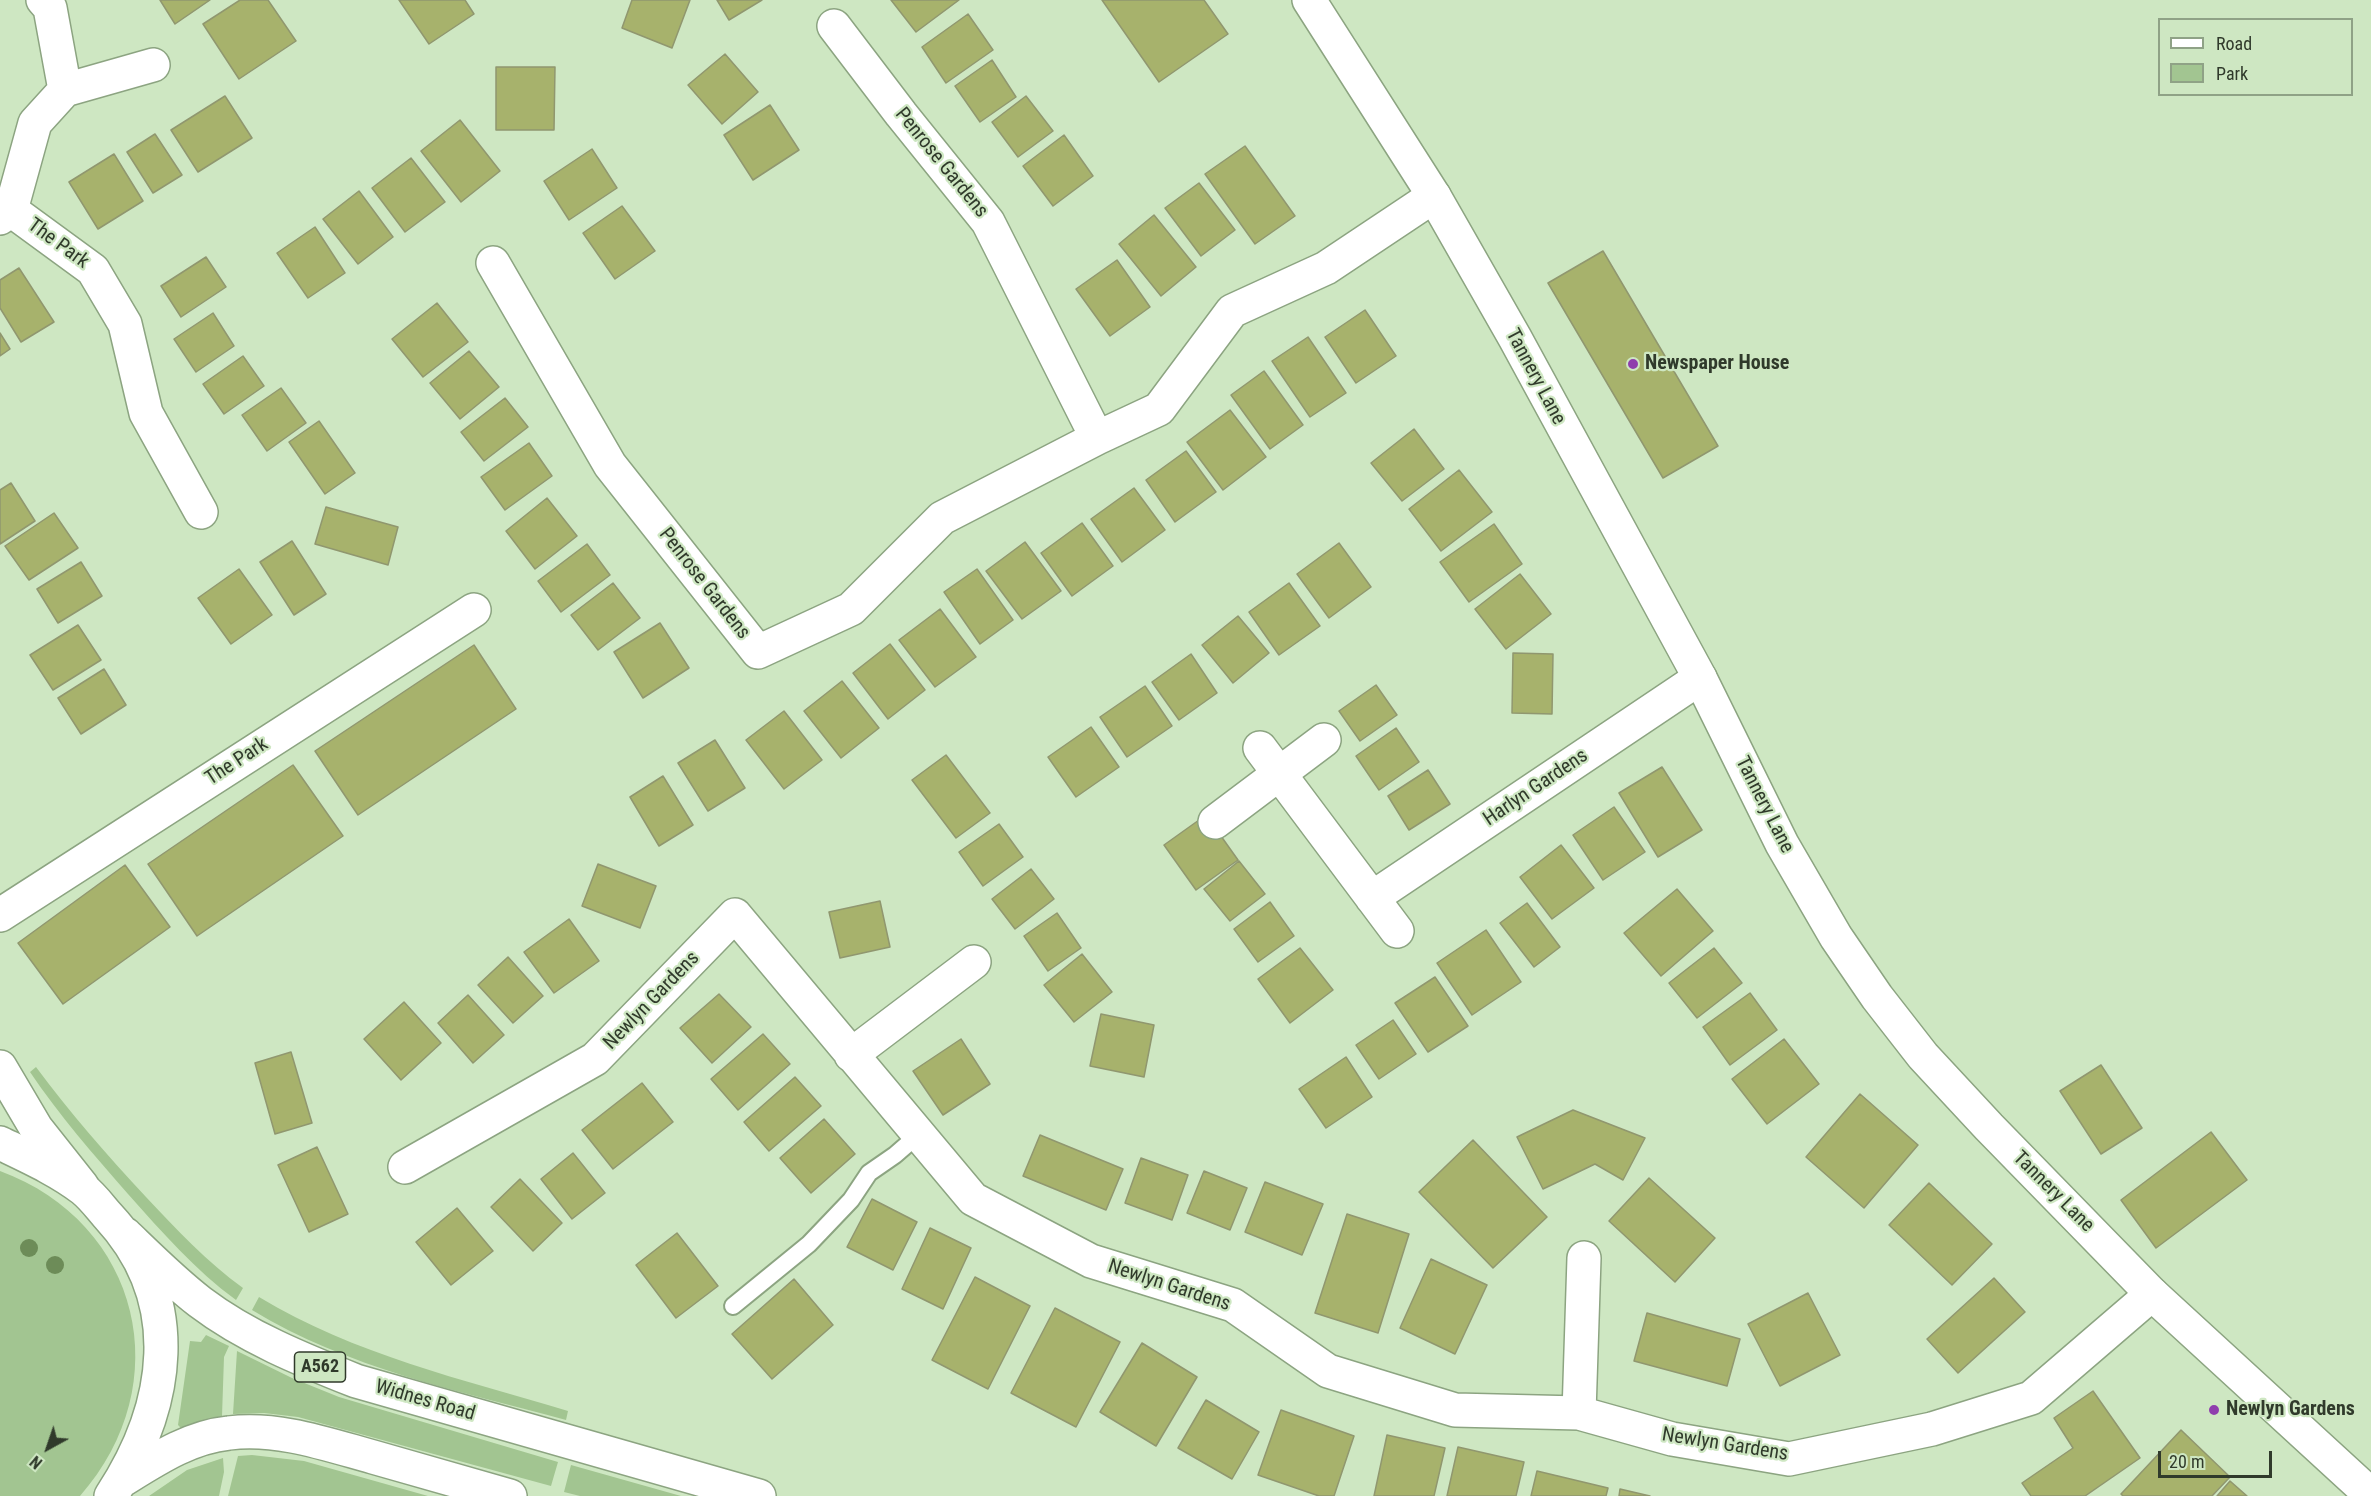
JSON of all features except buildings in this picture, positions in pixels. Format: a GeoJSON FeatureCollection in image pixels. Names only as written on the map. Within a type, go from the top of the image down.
{"type":"FeatureCollection","features":[{"type":"Feature","properties":{"kind":"street"},"geometry":{"type":"LineString","coordinates":[[42,0],[50,8],[65,90],[153,65]]}},
{"type":"Feature","properties":{"kind":"street","name":"Tannery Lane"},"geometry":{"type":"LineString","coordinates":[[1309,0],[1323,18],[1434,196],[1515,338],[1700,678],[1782,844],[1836,937],[1877,997],[1923,1056],[2152,1294],[2371,1495]]}},
{"type":"Feature","properties":{"kind":"street","name":"Penrose Gardens"},"geometry":{"type":"LineString","coordinates":[[834,26],[988,222],[1097,438]]}},
{"type":"Feature","properties":{"kind":"street","name":"The Park"},"geometry":{"type":"LineString","coordinates":[[65,90],[35,123],[5,214],[93,270],[125,324],[146,413],[201,512]]}},
{"type":"Feature","properties":{"kind":"street","name":"Penrose Gardens"},"geometry":{"type":"LineString","coordinates":[[493,263],[610,465],[758,652],[851,609],[942,518],[1097,438],[1159,409],[1232,311],[1326,268],[1434,196]]}},
{"type":"Feature","properties":{"kind":"street","name":"The Park"},"geometry":{"type":"LineString","coordinates":[[0,915],[474,610]]}},
{"type":"Feature","properties":{"kind":"street","name":"Harlyn Gardens"},"geometry":{"type":"LineString","coordinates":[[1372,898],[1700,678]]}},
{"type":"Feature","properties":{"kind":"street"},"geometry":{"type":"LineString","coordinates":[[1215,822],[1324,740]]}},
{"type":"Feature","properties":{"kind":"street"},"geometry":{"type":"LineString","coordinates":[[1260,748],[1397,931]]}},
{"type":"Feature","properties":{"kind":"street","name":"Newlyn Gardens"},"geometry":{"type":"LineString","coordinates":[[405,1167],[595,1059],[735,915],[973,1199],[1091,1261],[1233,1305],[1328,1371],[1455,1410],[1579,1413],[1672,1439],[1789,1458],[1932,1429],[2031,1398],[2152,1294]]}},
{"type":"Feature","properties":{"kind":"street"},"geometry":{"type":"LineString","coordinates":[[851,1055],[974,962]]}},
{"type":"Feature","properties":{"kind":"street"},"geometry":{"type":"LineString","coordinates":[[0,1067],[36,1128],[85,1190]]}},
{"type":"Feature","properties":{"kind":"street","name":"A562"},"geometry":{"type":"LineString","coordinates":[[0,1143],[39,1161],[85,1190],[126,1234],[148,1275],[160,1316],[161,1357],[156,1400],[142,1440],[116,1489]]}},
{"type":"Feature","properties":{"kind":"street","name":"Widnes Road"},"geometry":{"type":"LineString","coordinates":[[126,1234],[162,1270],[202,1303],[295,1357],[356,1381],[759,1496]]}},
{"type":"Feature","properties":{"kind":"street"},"geometry":{"type":"LineString","coordinates":[[1579,1413],[1584,1258]]}},
{"type":"Feature","properties":{"kind":"street","name":"A562"},"geometry":{"type":"LineString","coordinates":[[116,1489],[163,1455],[192,1442],[227,1433],[263,1430],[314,1440],[510,1496]]}},
{"type":"Feature","properties":{"kind":"lane"},"geometry":{"type":"LineString","coordinates":[[733,1306],[809,1244],[852,1200],[869,1173],[918,1135]]}},
{"type":"Feature","properties":{"kind":"green space"},"geometry":{"type":"Polygon","coordinates":[[[36,1067],[89,1134],[146,1197],[204,1256],[243,1288],[236,1300],[179,1250],[102,1164],[30,1072],[36,1067]]]}},
{"type":"Feature","properties":{"kind":"green space"},"geometry":{"type":"Polygon","coordinates":[[[0,1171],[48,1195],[86,1228],[113,1267],[130,1311],[135,1358],[129,1405],[111,1452],[80,1496],[0,1496],[0,1171]]]}},
{"type":"Feature","properties":{"kind":"green space"},"geometry":{"type":"Polygon","coordinates":[[[259,1297],[333,1335],[371,1350],[410,1364],[568,1411],[566,1420],[404,1376],[326,1348],[252,1310],[259,1297]]]}},
{"type":"Feature","properties":{"kind":"green space"},"geometry":{"type":"Polygon","coordinates":[[[206,1335],[229,1346],[224,1357],[222,1416],[181,1428],[178,1425],[190,1341],[201,1342],[206,1335]]]}},
{"type":"Feature","properties":{"kind":"green space"},"geometry":{"type":"Polygon","coordinates":[[[237,1351],[292,1378],[339,1397],[558,1462],[551,1486],[298,1417],[264,1413],[233,1414],[237,1351]]]}},
{"type":"Feature","properties":{"kind":"green space"},"geometry":{"type":"Polygon","coordinates":[[[252,1455],[304,1461],[428,1496],[228,1496],[238,1456],[252,1455]]]}},
{"type":"Feature","properties":{"kind":"green space"},"geometry":{"type":"Polygon","coordinates":[[[223,1458],[224,1472],[219,1496],[149,1496],[187,1470],[223,1458]]]}},
{"type":"Feature","properties":{"kind":"green space"},"geometry":{"type":"Polygon","coordinates":[[[571,1465],[681,1496],[580,1496],[564,1492],[571,1465]]]}},
{"type":"Feature","properties":{"kind":"place","name":"Newspaper House"},"geometry":{"type":"Point","coordinates":[1633,364]}},
{"type":"Feature","properties":{"kind":"place","name":"Newlyn Gardens"},"geometry":{"type":"Point","coordinates":[2214,1410]}}]}
